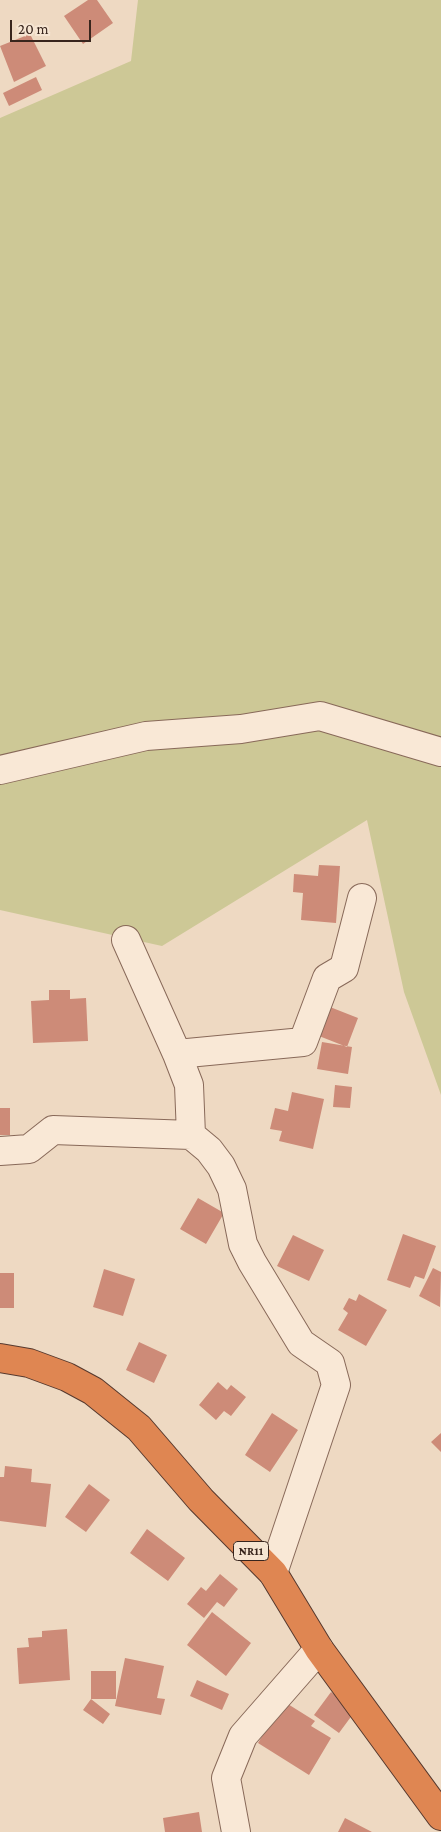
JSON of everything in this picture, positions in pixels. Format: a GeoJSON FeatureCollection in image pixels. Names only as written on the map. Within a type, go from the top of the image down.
{"type":"FeatureCollection","features":[{"type":"Feature","properties":{"kind":"highway","name":"NR11"},"geometry":{"type":"LineString","coordinates":[[0,1358],[29,1363],[67,1377],[93,1391],[139,1428],[201,1500],[273,1573],[319,1648],[441,1816]]}},
{"type":"Feature","properties":{"kind":"street"},"geometry":{"type":"LineString","coordinates":[[0,770],[146,736],[241,729],[320,716],[441,752]]}},
{"type":"Feature","properties":{"kind":"street"},"geometry":{"type":"LineString","coordinates":[[177,1054],[303,1042],[327,978],[344,968],[362,898]]}},
{"type":"Feature","properties":{"kind":"street"},"geometry":{"type":"LineString","coordinates":[[126,940],[189,1085],[191,1134]]}},
{"type":"Feature","properties":{"kind":"street"},"geometry":{"type":"LineString","coordinates":[[0,1151],[29,1149],[53,1130],[191,1134],[209,1150],[221,1166],[232,1190],[243,1244],[252,1262],[301,1343],[330,1363],[336,1384],[273,1573]]}},
{"type":"Feature","properties":{"kind":"street"},"geometry":{"type":"LineString","coordinates":[[236,1832],[226,1778],[243,1736],[319,1648]]}},
{"type":"Feature","properties":{"kind":"shaded area"},"geometry":{"type":"Polygon","coordinates":[[[138,0],[441,0],[441,1095],[404,992],[367,820],[162,946],[0,910],[0,118],[131,61],[138,0]]]}},
{"type":"Feature","properties":{"kind":"building"},"geometry":{"type":"Polygon","coordinates":[[[88,0],[97,0],[113,23],[83,44],[64,16],[88,0]]]}},
{"type":"Feature","properties":{"kind":"building"},"geometry":{"type":"Polygon","coordinates":[[[30,34],[46,66],[14,82],[0,46],[30,34]]]}},
{"type":"Feature","properties":{"kind":"building"},"geometry":{"type":"Polygon","coordinates":[[[36,77],[42,90],[9,106],[3,93],[36,77]]]}},
{"type":"Feature","properties":{"kind":"building"},"geometry":{"type":"Polygon","coordinates":[[[319,865],[340,866],[336,923],[301,920],[303,893],[293,892],[294,874],[318,876],[319,865]]]}},
{"type":"Feature","properties":{"kind":"building"},"geometry":{"type":"Polygon","coordinates":[[[49,990],[70,990],[70,999],[86,998],[88,1041],[33,1043],[31,1001],[49,1000],[49,990]]]}},
{"type":"Feature","properties":{"kind":"building"},"geometry":{"type":"Polygon","coordinates":[[[330,1007],[358,1018],[347,1047],[319,1036],[330,1007]]]}},
{"type":"Feature","properties":{"kind":"building"},"geometry":{"type":"Polygon","coordinates":[[[322,1042],[352,1047],[348,1074],[317,1069],[322,1042]]]}},
{"type":"Feature","properties":{"kind":"building"},"geometry":{"type":"Polygon","coordinates":[[[335,1085],[352,1087],[350,1108],[333,1107],[335,1085]]]}},
{"type":"Feature","properties":{"kind":"building"},"geometry":{"type":"Polygon","coordinates":[[[292,1092],[324,1099],[313,1149],[279,1141],[282,1131],[270,1129],[275,1108],[288,1111],[292,1092]]]}},
{"type":"Feature","properties":{"kind":"building"},"geometry":{"type":"Polygon","coordinates":[[[0,1108],[10,1108],[10,1135],[0,1135],[0,1108]]]}},
{"type":"Feature","properties":{"kind":"building"},"geometry":{"type":"Polygon","coordinates":[[[198,1198],[224,1213],[206,1244],[180,1229],[198,1198]]]}},
{"type":"Feature","properties":{"kind":"building"},"geometry":{"type":"Polygon","coordinates":[[[403,1234],[436,1246],[424,1279],[415,1276],[410,1288],[387,1280],[403,1234]]]}},
{"type":"Feature","properties":{"kind":"building"},"geometry":{"type":"Polygon","coordinates":[[[293,1235],[324,1250],[309,1281],[277,1266],[293,1235]]]}},
{"type":"Feature","properties":{"kind":"building"},"geometry":{"type":"Polygon","coordinates":[[[433,1268],[441,1272],[440,1307],[419,1296],[433,1268]]]}},
{"type":"Feature","properties":{"kind":"building"},"geometry":{"type":"Polygon","coordinates":[[[104,1269],[135,1279],[123,1316],[93,1307],[104,1269]]]}},
{"type":"Feature","properties":{"kind":"building"},"geometry":{"type":"Polygon","coordinates":[[[0,1273],[14,1273],[14,1308],[0,1308],[0,1273]]]}},
{"type":"Feature","properties":{"kind":"building"},"geometry":{"type":"Polygon","coordinates":[[[359,1294],[387,1310],[366,1346],[338,1330],[348,1313],[343,1309],[349,1298],[356,1301],[359,1294]]]}},
{"type":"Feature","properties":{"kind":"building"},"geometry":{"type":"Polygon","coordinates":[[[139,1342],[167,1355],[154,1383],[126,1370],[139,1342]]]}},
{"type":"Feature","properties":{"kind":"building"},"geometry":{"type":"Polygon","coordinates":[[[218,1382],[227,1390],[231,1385],[246,1397],[231,1416],[224,1411],[216,1420],[199,1405],[218,1382]]]}},
{"type":"Feature","properties":{"kind":"building"},"geometry":{"type":"Polygon","coordinates":[[[272,1413],[298,1430],[270,1472],[245,1455],[272,1413]]]}},
{"type":"Feature","properties":{"kind":"building"},"geometry":{"type":"Polygon","coordinates":[[[441,1433],[441,1452],[431,1442],[441,1433]]]}},
{"type":"Feature","properties":{"kind":"building"},"geometry":{"type":"Polygon","coordinates":[[[5,1466],[32,1469],[31,1482],[51,1484],[46,1527],[0,1521],[0,1477],[4,1477],[5,1466]]]}},
{"type":"Feature","properties":{"kind":"building"},"geometry":{"type":"Polygon","coordinates":[[[89,1484],[110,1500],[86,1532],[65,1517],[89,1484]]]}},
{"type":"Feature","properties":{"kind":"building"},"geometry":{"type":"Polygon","coordinates":[[[147,1529],[185,1558],[168,1581],[130,1553],[147,1529]]]}},
{"type":"Feature","properties":{"kind":"building"},"geometry":{"type":"Polygon","coordinates":[[[220,1574],[238,1589],[224,1607],[217,1602],[204,1618],[187,1604],[201,1587],[206,1591],[220,1574]]]}},
{"type":"Feature","properties":{"kind":"building"},"geometry":{"type":"Polygon","coordinates":[[[212,1612],[251,1643],[226,1676],[187,1645],[212,1612]]]}},
{"type":"Feature","properties":{"kind":"building"},"geometry":{"type":"Polygon","coordinates":[[[67,1629],[70,1680],[19,1684],[17,1648],[29,1647],[28,1638],[42,1637],[42,1631],[67,1629]]]}},
{"type":"Feature","properties":{"kind":"building"},"geometry":{"type":"Polygon","coordinates":[[[125,1658],[164,1666],[157,1698],[165,1699],[161,1715],[115,1706],[125,1658]]]}},
{"type":"Feature","properties":{"kind":"building"},"geometry":{"type":"Polygon","coordinates":[[[91,1671],[116,1671],[116,1699],[91,1699],[91,1671]]]}},
{"type":"Feature","properties":{"kind":"building"},"geometry":{"type":"Polygon","coordinates":[[[197,1680],[229,1694],[222,1710],[190,1696],[197,1680]]]}},
{"type":"Feature","properties":{"kind":"building"},"geometry":{"type":"Polygon","coordinates":[[[331,1692],[348,1704],[345,1708],[353,1714],[339,1733],[314,1715],[331,1692]]]}},
{"type":"Feature","properties":{"kind":"building"},"geometry":{"type":"Polygon","coordinates":[[[91,1699],[110,1714],[103,1724],[83,1710],[91,1699]]]}},
{"type":"Feature","properties":{"kind":"building"},"geometry":{"type":"Polygon","coordinates":[[[283,1701],[315,1721],[311,1726],[331,1738],[309,1775],[258,1743],[283,1701]]]}},
{"type":"Feature","properties":{"kind":"building"},"geometry":{"type":"Polygon","coordinates":[[[199,1812],[202,1832],[165,1832],[163,1818],[199,1812]]]}},
{"type":"Feature","properties":{"kind":"building"},"geometry":{"type":"Polygon","coordinates":[[[345,1818],[372,1832],[338,1832],[345,1818]]]}}]}
